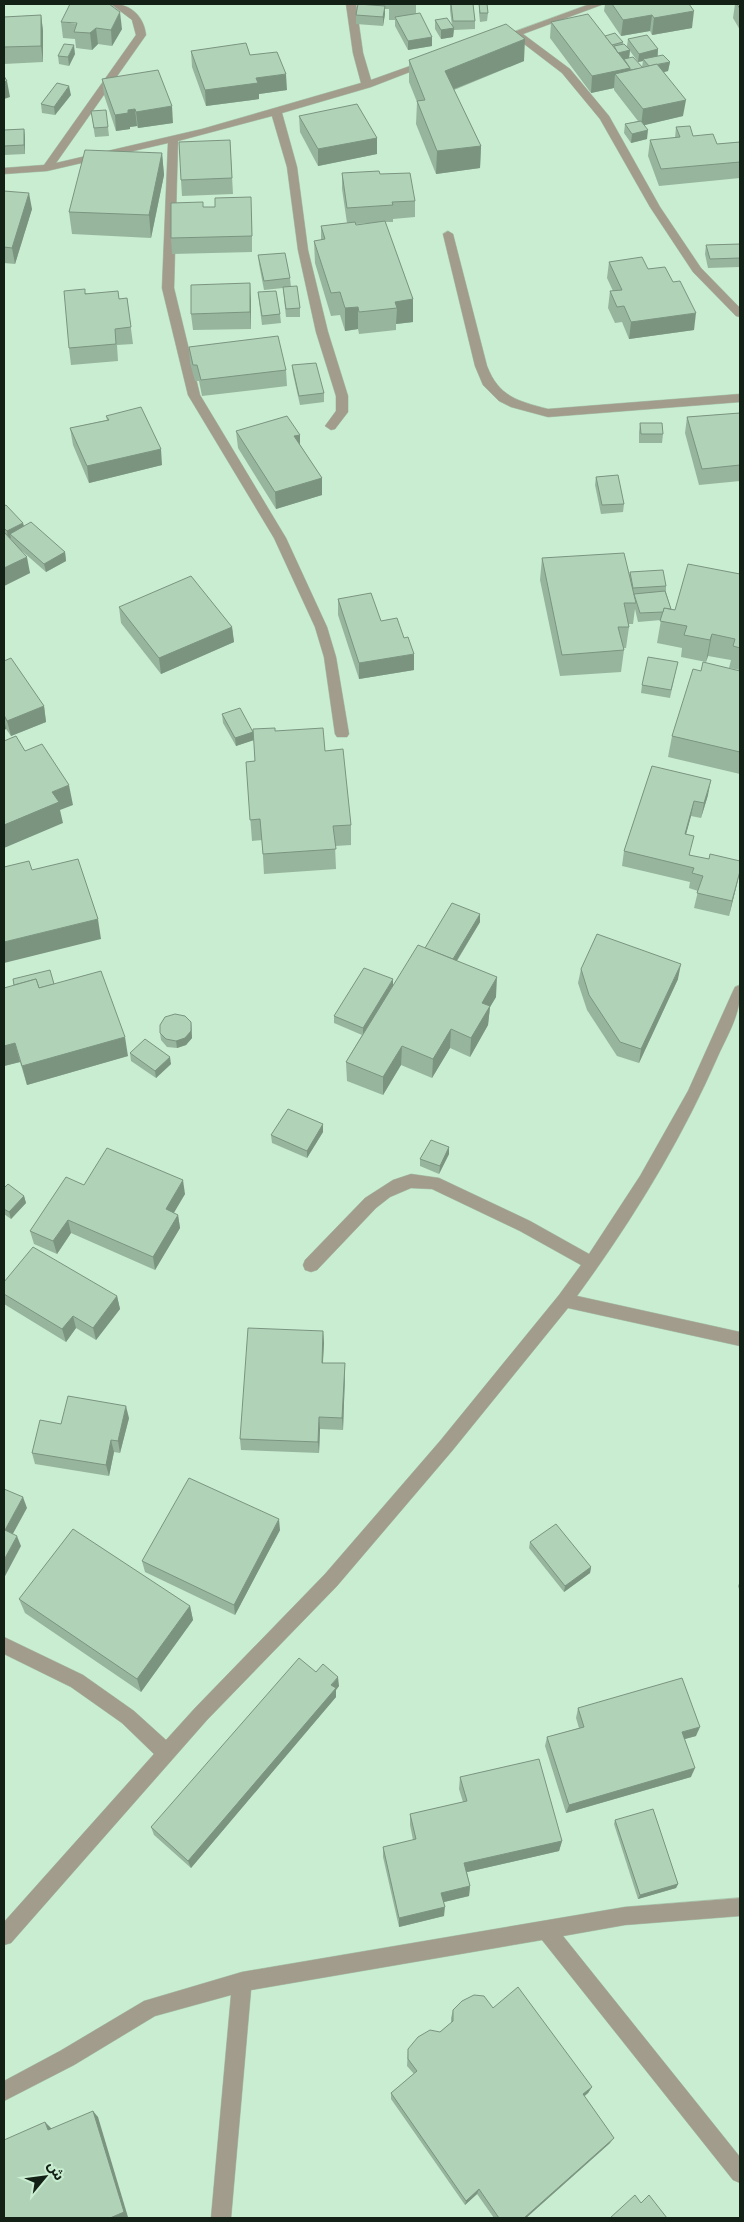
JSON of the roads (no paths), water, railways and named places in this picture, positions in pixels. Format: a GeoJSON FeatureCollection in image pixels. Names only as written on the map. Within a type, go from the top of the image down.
{"type":"FeatureCollection","features":[{"type":"Feature","properties":{"kind":"street"},"geometry":{"type":"LineString","coordinates":[[47,168],[141,35],[141,25],[135,16],[116,4]]}},
{"type":"Feature","properties":{"kind":"street"},"geometry":{"type":"LineString","coordinates":[[350,4],[358,53],[367,85]]}},
{"type":"Feature","properties":{"kind":"street"},"geometry":{"type":"LineString","coordinates":[[488,42],[599,4]]}},
{"type":"Feature","properties":{"kind":"street"},"geometry":{"type":"LineString","coordinates":[[516,32],[566,71],[605,118],[655,207],[697,270],[740,314]]}},
{"type":"Feature","properties":{"kind":"street"},"geometry":{"type":"LineString","coordinates":[[4,171],[47,168],[173,139],[367,85],[442,59]]}},
{"type":"Feature","properties":{"kind":"street"},"geometry":{"type":"LineString","coordinates":[[276,111],[292,167],[303,250],[322,332],[342,396],[342,412],[331,426]]}},
{"type":"Feature","properties":{"kind":"street"},"geometry":{"type":"LineString","coordinates":[[173,139],[168,288],[194,395],[280,538],[321,627],[330,657],[342,734]]}},
{"type":"Feature","properties":{"kind":"street"},"geometry":{"type":"LineString","coordinates":[[448,234],[481,366],[487,382],[503,398],[515,404],[548,413],[740,398]]}},
{"type":"Feature","properties":{"kind":"street"},"geometry":{"type":"LineString","coordinates":[[4,1936],[166,1753],[331,1580],[446,1446],[565,1300],[592,1263],[645,1181],[694,1094],[740,991]]}},
{"type":"Feature","properties":{"kind":"street"},"geometry":{"type":"LineString","coordinates":[[310,1265],[368,1205],[391,1188],[409,1181],[434,1184],[525,1226],[592,1263]]}},
{"type":"Feature","properties":{"kind":"street"},"geometry":{"type":"LineString","coordinates":[[565,1300],[740,1339]]}},
{"type":"Feature","properties":{"kind":"street"},"geometry":{"type":"LineString","coordinates":[[4,1645],[77,1681],[128,1717],[166,1753]]}},
{"type":"Feature","properties":{"kind":"street"},"geometry":{"type":"LineString","coordinates":[[4,2091],[67,2058],[151,2008],[242,1982],[625,1916],[740,1907]]}},
{"type":"Feature","properties":{"kind":"street"},"geometry":{"type":"LineString","coordinates":[[545,1930],[740,2173]]}},
{"type":"Feature","properties":{"kind":"street"},"geometry":{"type":"LineString","coordinates":[[222,2218],[242,1982]]}}]}
